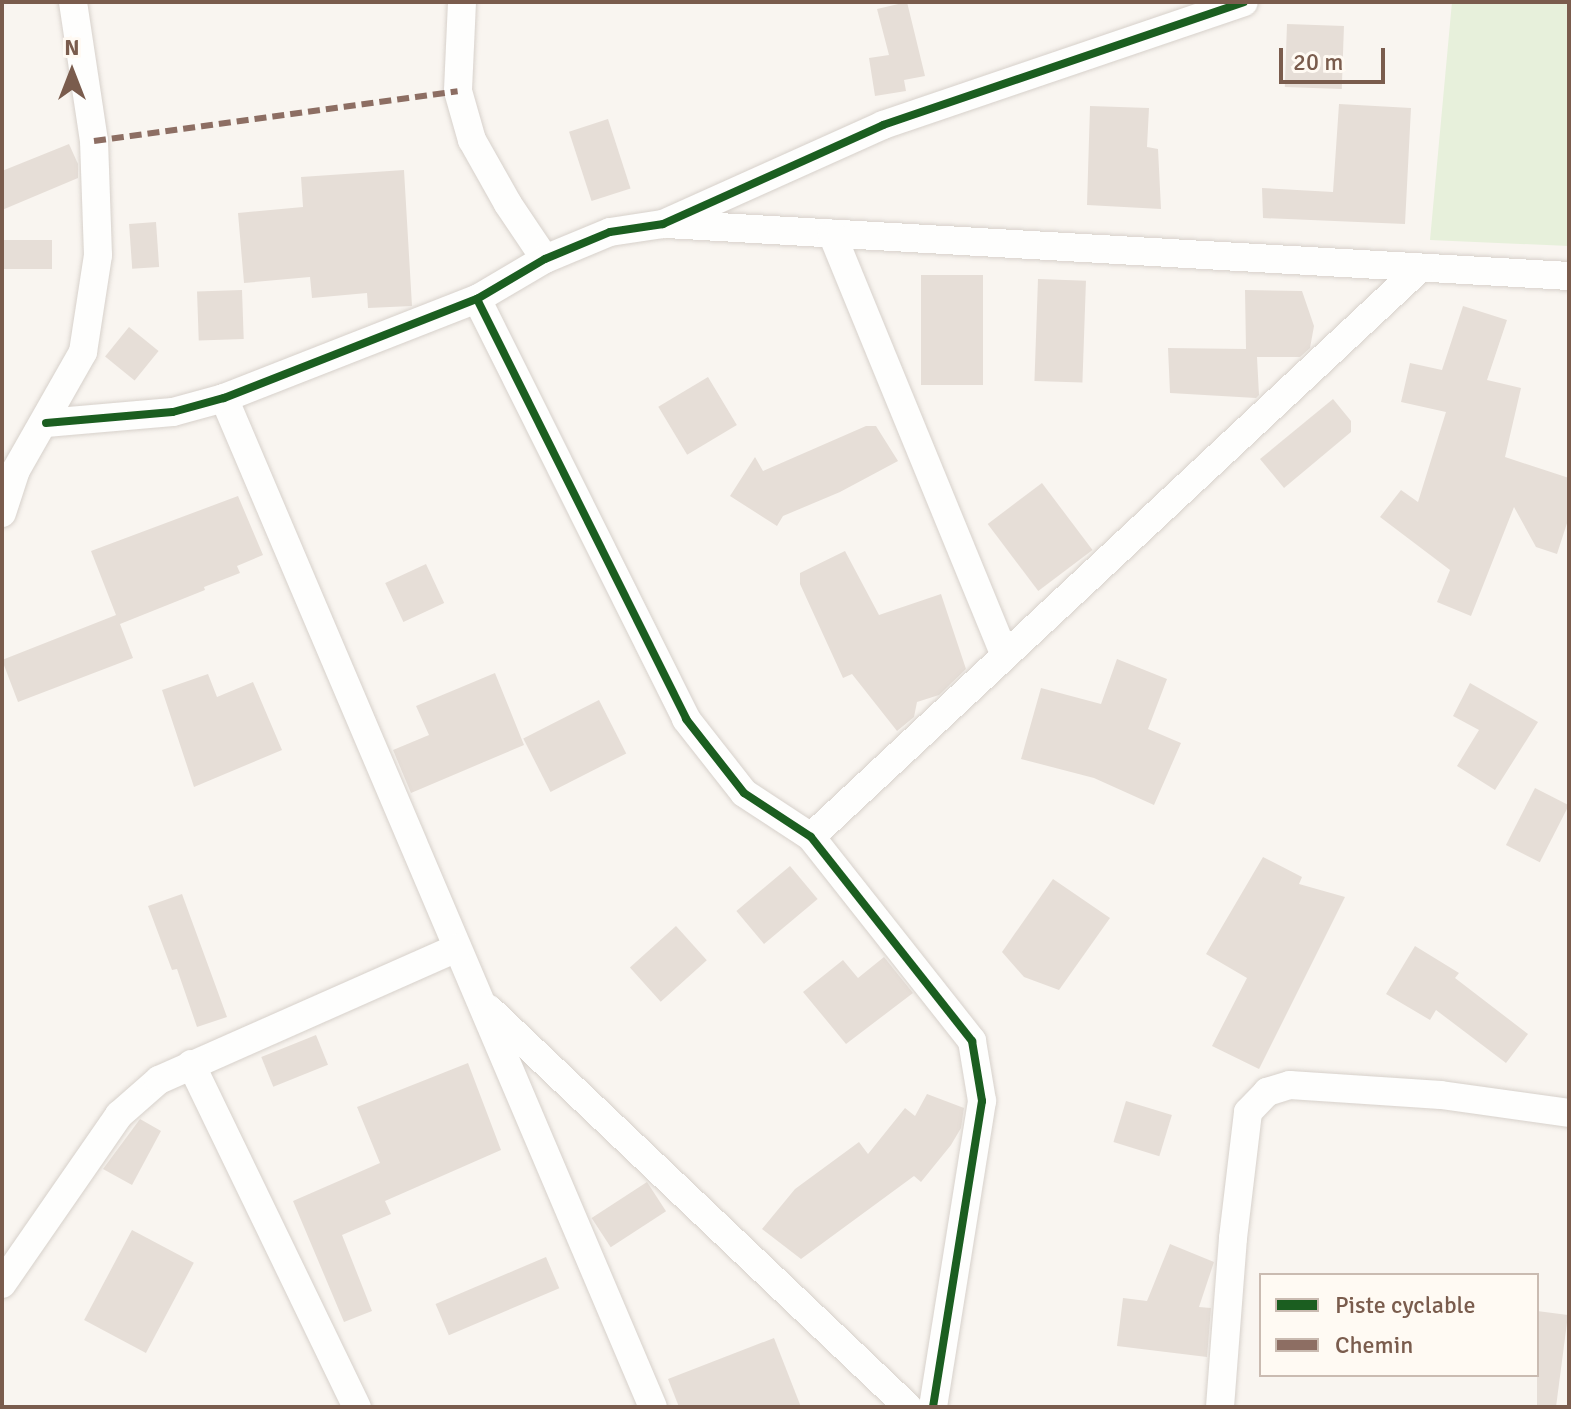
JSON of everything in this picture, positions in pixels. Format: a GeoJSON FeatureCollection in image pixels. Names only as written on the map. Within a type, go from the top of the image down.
{"type":"FeatureCollection","features":[{"type":"Feature","properties":{"kind":"street"},"geometry":{"type":"LineString","coordinates":[[2,513],[16,470],[46,423],[83,352],[98,255],[94,141],[73,2]]}},
{"type":"Feature","properties":{"kind":"street"},"geometry":{"type":"LineString","coordinates":[[462,2],[458,91],[472,140],[508,204],[545,259]]}},
{"type":"Feature","properties":{"kind":"street"},"geometry":{"type":"LineString","coordinates":[[663,224],[883,125],[1244,2]]}},
{"type":"Feature","properties":{"kind":"street"},"geometry":{"type":"LineString","coordinates":[[46,423],[173,412],[224,398],[477,299],[545,259],[610,232],[663,224],[1569,276]]}},
{"type":"Feature","properties":{"kind":"street"},"geometry":{"type":"LineString","coordinates":[[832,234],[1005,655]]}},
{"type":"Feature","properties":{"kind":"street"},"geometry":{"type":"LineString","coordinates":[[811,837],[1419,269]]}},
{"type":"Feature","properties":{"kind":"street"},"geometry":{"type":"LineString","coordinates":[[477,299],[686,719],[744,793],[811,837],[972,1041],[982,1101],[933,1407]]}},
{"type":"Feature","properties":{"kind":"street"},"geometry":{"type":"LineString","coordinates":[[224,398],[653,1407]]}},
{"type":"Feature","properties":{"kind":"street"},"geometry":{"type":"LineString","coordinates":[[2,1284],[119,1115],[159,1080],[457,948]]}},
{"type":"Feature","properties":{"kind":"street"},"geometry":{"type":"LineString","coordinates":[[480,1000],[908,1407]]}},
{"type":"Feature","properties":{"kind":"street"},"geometry":{"type":"LineString","coordinates":[[191,1064],[357,1407]]}},
{"type":"Feature","properties":{"kind":"street"},"geometry":{"type":"LineString","coordinates":[[1220,1407],[1233,1238],[1248,1112],[1267,1092],[1290,1085],[1441,1095],[1569,1113]]}},
{"type":"Feature","properties":{"kind":"green space"},"geometry":{"type":"Polygon","coordinates":[[[1452,2],[1569,2],[1569,246],[1430,240],[1452,2]]]}},
{"type":"Feature","properties":{"kind":"building"},"geometry":{"type":"Polygon","coordinates":[[[907,2],[925,76],[904,80],[906,91],[875,96],[869,58],[889,55],[877,9],[907,2]]]}},
{"type":"Feature","properties":{"kind":"building"},"geometry":{"type":"Polygon","coordinates":[[[1287,24],[1344,26],[1342,89],[1285,87],[1287,24]]]}},
{"type":"Feature","properties":{"kind":"building"},"geometry":{"type":"Polygon","coordinates":[[[1339,104],[1411,108],[1405,224],[1263,218],[1262,188],[1333,192],[1339,104]]]}},
{"type":"Feature","properties":{"kind":"building"},"geometry":{"type":"Polygon","coordinates":[[[1090,106],[1149,108],[1147,147],[1158,149],[1161,209],[1087,205],[1090,106]]]}},
{"type":"Feature","properties":{"kind":"building"},"geometry":{"type":"Polygon","coordinates":[[[608,119],[631,188],[592,201],[569,132],[608,119]]]}},
{"type":"Feature","properties":{"kind":"building"},"geometry":{"type":"Polygon","coordinates":[[[69,144],[78,164],[78,178],[2,210],[2,171],[69,144]]]}},
{"type":"Feature","properties":{"kind":"building"},"geometry":{"type":"Polygon","coordinates":[[[404,170],[412,306],[368,308],[367,293],[312,298],[310,277],[244,283],[238,213],[303,207],[301,177],[404,170]]]}},
{"type":"Feature","properties":{"kind":"building"},"geometry":{"type":"Polygon","coordinates":[[[156,222],[159,267],[132,269],[129,224],[156,222]]]}},
{"type":"Feature","properties":{"kind":"building"},"geometry":{"type":"Polygon","coordinates":[[[2,240],[52,240],[52,269],[2,269],[2,240]]]}},
{"type":"Feature","properties":{"kind":"building"},"geometry":{"type":"Polygon","coordinates":[[[921,275],[983,275],[983,385],[921,385],[921,275]]]}},
{"type":"Feature","properties":{"kind":"building"},"geometry":{"type":"Polygon","coordinates":[[[1038,279],[1086,281],[1082,383],[1034,381],[1038,279]]]}},
{"type":"Feature","properties":{"kind":"building"},"geometry":{"type":"Polygon","coordinates":[[[242,290],[244,339],[199,341],[197,292],[242,290]]]}},
{"type":"Feature","properties":{"kind":"building"},"geometry":{"type":"Polygon","coordinates":[[[1245,290],[1302,291],[1314,326],[1310,348],[1300,357],[1257,357],[1259,395],[1256,398],[1170,393],[1168,348],[1246,349],[1245,290]]]}},
{"type":"Feature","properties":{"kind":"building"},"geometry":{"type":"Polygon","coordinates":[[[1463,306],[1507,320],[1487,380],[1521,388],[1505,457],[1569,478],[1569,517],[1557,554],[1536,547],[1514,507],[1471,616],[1437,602],[1450,570],[1380,517],[1401,490],[1418,502],[1446,412],[1401,402],[1410,363],[1442,370],[1463,306]]]}},
{"type":"Feature","properties":{"kind":"building"},"geometry":{"type":"Polygon","coordinates":[[[129,327],[159,351],[135,380],[105,357],[129,327]]]}},
{"type":"Feature","properties":{"kind":"building"},"geometry":{"type":"Polygon","coordinates":[[[708,377],[737,425],[687,455],[658,407],[708,377]]]}},
{"type":"Feature","properties":{"kind":"building"},"geometry":{"type":"Polygon","coordinates":[[[1333,399],[1351,421],[1351,432],[1284,488],[1260,459],[1333,399]]]}},
{"type":"Feature","properties":{"kind":"building"},"geometry":{"type":"Polygon","coordinates":[[[866,426],[876,426],[898,461],[840,492],[783,516],[777,526],[730,496],[755,457],[763,471],[866,426]]]}},
{"type":"Feature","properties":{"kind":"building"},"geometry":{"type":"Polygon","coordinates":[[[1042,483],[1093,550],[1038,591],[988,524],[1042,483]]]}},
{"type":"Feature","properties":{"kind":"building"},"geometry":{"type":"Polygon","coordinates":[[[238,496],[263,555],[237,566],[240,573],[204,587],[205,590],[120,624],[133,658],[18,702],[2,660],[116,615],[91,551],[238,496]]]}},
{"type":"Feature","properties":{"kind":"building"},"geometry":{"type":"Polygon","coordinates":[[[845,551],[879,615],[941,594],[966,669],[939,695],[917,702],[914,717],[897,731],[852,674],[843,678],[800,584],[800,573],[845,551]]]}},
{"type":"Feature","properties":{"kind":"building"},"geometry":{"type":"Polygon","coordinates":[[[426,564],[444,603],[403,622],[385,583],[426,564]]]}},
{"type":"Feature","properties":{"kind":"building"},"geometry":{"type":"Polygon","coordinates":[[[1117,659],[1167,679],[1148,729],[1181,743],[1154,805],[1094,778],[1021,759],[1041,688],[1101,704],[1117,659]]]}},
{"type":"Feature","properties":{"kind":"building"},"geometry":{"type":"Polygon","coordinates":[[[495,673],[524,745],[411,793],[393,750],[429,735],[416,706],[495,673]]]}},
{"type":"Feature","properties":{"kind":"building"},"geometry":{"type":"Polygon","coordinates":[[[208,674],[217,697],[253,682],[282,750],[194,787],[162,690],[208,674]]]}},
{"type":"Feature","properties":{"kind":"building"},"geometry":{"type":"Polygon","coordinates":[[[1470,683],[1538,722],[1495,790],[1457,766],[1479,730],[1453,716],[1470,683]]]}},
{"type":"Feature","properties":{"kind":"building"},"geometry":{"type":"Polygon","coordinates":[[[599,700],[626,753],[551,792],[523,739],[599,700]]]}},
{"type":"Feature","properties":{"kind":"building"},"geometry":{"type":"Polygon","coordinates":[[[1535,788],[1569,805],[1540,862],[1506,845],[1535,788]]]}},
{"type":"Feature","properties":{"kind":"building"},"geometry":{"type":"Polygon","coordinates":[[[1263,857],[1302,877],[1299,884],[1345,897],[1259,1069],[1212,1046],[1247,978],[1206,954],[1263,857]]]}},
{"type":"Feature","properties":{"kind":"building"},"geometry":{"type":"Polygon","coordinates":[[[790,866],[818,899],[764,944],[736,911],[790,866]]]}},
{"type":"Feature","properties":{"kind":"building"},"geometry":{"type":"Polygon","coordinates":[[[1053,879],[1110,918],[1059,990],[1024,977],[1002,952],[1053,879]]]}},
{"type":"Feature","properties":{"kind":"building"},"geometry":{"type":"Polygon","coordinates":[[[182,894],[227,1017],[197,1027],[177,969],[172,970],[148,906],[182,894]]]}},
{"type":"Feature","properties":{"kind":"building"},"geometry":{"type":"Polygon","coordinates":[[[676,926],[707,960],[661,1002],[630,967],[676,926]]]}},
{"type":"Feature","properties":{"kind":"building"},"geometry":{"type":"Polygon","coordinates":[[[1415,946],[1459,973],[1455,978],[1528,1034],[1506,1063],[1436,1010],[1430,1020],[1386,994],[1415,946]]]}},
{"type":"Feature","properties":{"kind":"building"},"geometry":{"type":"Polygon","coordinates":[[[884,957],[913,993],[846,1044],[803,992],[843,960],[858,978],[884,957]]]}},
{"type":"Feature","properties":{"kind":"building"},"geometry":{"type":"Polygon","coordinates":[[[316,1035],[328,1065],[273,1087],[261,1057],[316,1035]]]}},
{"type":"Feature","properties":{"kind":"building"},"geometry":{"type":"Polygon","coordinates":[[[468,1063],[501,1150],[385,1201],[391,1214],[342,1235],[372,1311],[344,1322],[293,1201],[380,1163],[357,1107],[468,1063]]]}},
{"type":"Feature","properties":{"kind":"building"},"geometry":{"type":"Polygon","coordinates":[[[927,1094],[964,1108],[961,1128],[921,1182],[914,1176],[801,1259],[762,1229],[795,1189],[859,1142],[868,1154],[905,1108],[915,1116],[927,1094]]]}},
{"type":"Feature","properties":{"kind":"building"},"geometry":{"type":"Polygon","coordinates":[[[1126,1101],[1172,1115],[1159,1156],[1113,1142],[1126,1101]]]}},
{"type":"Feature","properties":{"kind":"building"},"geometry":{"type":"Polygon","coordinates":[[[140,1119],[161,1131],[132,1185],[103,1169],[140,1119]]]}},
{"type":"Feature","properties":{"kind":"building"},"geometry":{"type":"Polygon","coordinates":[[[647,1182],[666,1211],[611,1247],[592,1218],[647,1182]]]}},
{"type":"Feature","properties":{"kind":"building"},"geometry":{"type":"Polygon","coordinates":[[[132,1230],[194,1263],[146,1353],[84,1320],[132,1230]]]}},
{"type":"Feature","properties":{"kind":"building"},"geometry":{"type":"Polygon","coordinates":[[[1170,1244],[1214,1262],[1199,1307],[1211,1308],[1207,1357],[1117,1346],[1123,1298],[1147,1301],[1170,1244]]]}},
{"type":"Feature","properties":{"kind":"building"},"geometry":{"type":"Polygon","coordinates":[[[546,1257],[559,1288],[449,1335],[436,1304],[546,1257]]]}},
{"type":"Feature","properties":{"kind":"building"},"geometry":{"type":"Polygon","coordinates":[[[1539,1311],[1568,1315],[1556,1407],[1537,1407],[1539,1311]]]}},
{"type":"Feature","properties":{"kind":"building"},"geometry":{"type":"Polygon","coordinates":[[[774,1338],[801,1407],[679,1407],[668,1379],[774,1338]]]}},
{"type":"Feature","properties":{"kind":"marked path"},"geometry":{"type":"LineString","coordinates":[[94,141],[458,91]]}},
{"type":"Feature","properties":{"kind":"cycle path"},"geometry":{"type":"LineString","coordinates":[[46,423],[173,412],[224,398],[477,299],[545,259],[610,232],[663,224],[883,125],[1244,2]]}},
{"type":"Feature","properties":{"kind":"cycle path"},"geometry":{"type":"LineString","coordinates":[[477,299],[686,719],[744,793],[811,837],[972,1041],[982,1101],[933,1407]]}}]}
